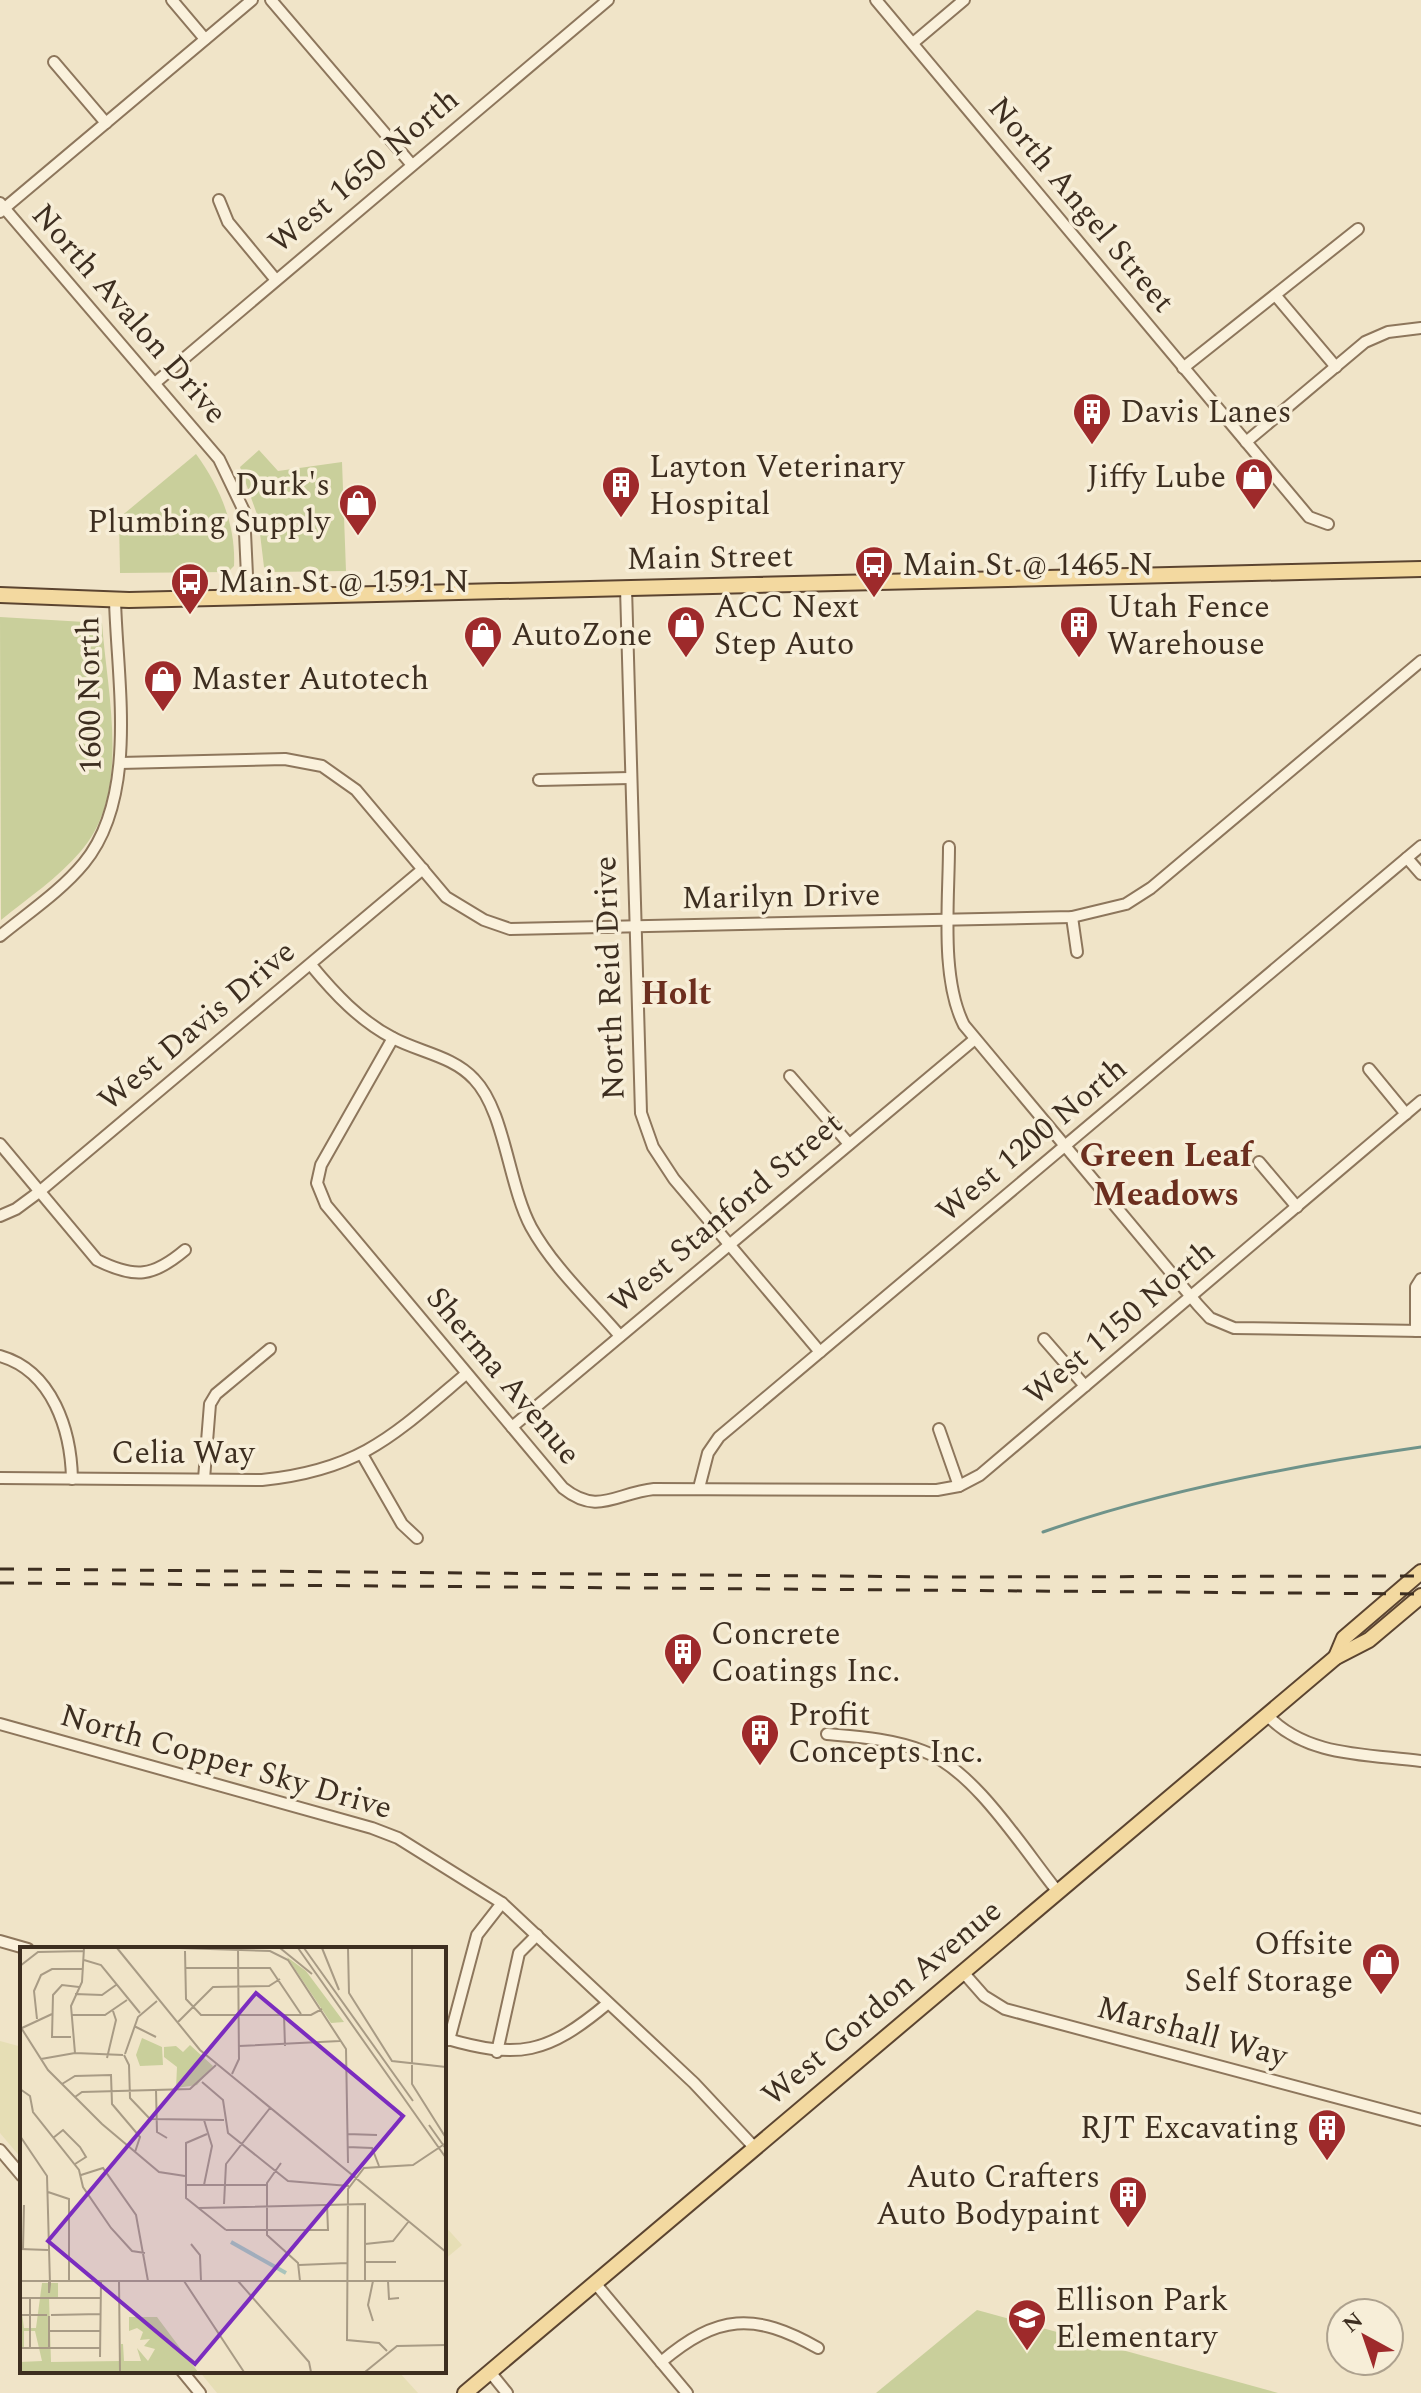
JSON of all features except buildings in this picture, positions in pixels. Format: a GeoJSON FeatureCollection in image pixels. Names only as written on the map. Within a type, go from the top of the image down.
{"type":"FeatureCollection","features":[{"type":"Feature","properties":{"kind":"main road","name":"Main Street"},"geometry":{"type":"LineString","coordinates":[[0,595],[115,600],[1421,569]]}},
{"type":"Feature","properties":{"kind":"main road","name":"West Gordon Avenue"},"geometry":{"type":"LineString","coordinates":[[1336,1657],[1344,1638],[1421,1572]]}},
{"type":"Feature","properties":{"kind":"main road","name":"West Gordon Avenue"},"geometry":{"type":"LineString","coordinates":[[465,2393],[1336,1657],[1369,1640],[1421,1596]]}},
{"type":"Feature","properties":{"kind":"street"},"geometry":{"type":"LineString","coordinates":[[172,0],[205,39]]}},
{"type":"Feature","properties":{"kind":"street"},"geometry":{"type":"LineString","coordinates":[[1,208],[252,0]]}},
{"type":"Feature","properties":{"kind":"street"},"geometry":{"type":"LineString","coordinates":[[271,0],[412,165]]}},
{"type":"Feature","properties":{"kind":"street","name":"West 1650 North"},"geometry":{"type":"LineString","coordinates":[[155,383],[608,0]]}},
{"type":"Feature","properties":{"kind":"street","name":"North Angel Street"},"geometry":{"type":"LineString","coordinates":[[876,0],[1309,517],[1328,524]]}},
{"type":"Feature","properties":{"kind":"street"},"geometry":{"type":"LineString","coordinates":[[913,43],[964,0]]}},
{"type":"Feature","properties":{"kind":"street"},"geometry":{"type":"LineString","coordinates":[[54,62],[106,123]]}},
{"type":"Feature","properties":{"kind":"street"},"geometry":{"type":"LineString","coordinates":[[219,200],[228,222],[276,280]]}},
{"type":"Feature","properties":{"kind":"street","name":"North Avalon Drive"},"geometry":{"type":"LineString","coordinates":[[1,208],[219,459],[244,511],[248,597]]}},
{"type":"Feature","properties":{"kind":"street"},"geometry":{"type":"LineString","coordinates":[[1183,368],[1358,229]]}},
{"type":"Feature","properties":{"kind":"street"},"geometry":{"type":"LineString","coordinates":[[1276,296],[1336,367]]}},
{"type":"Feature","properties":{"kind":"street"},"geometry":{"type":"LineString","coordinates":[[1246,442],[1372,338],[1398,330],[1421,328]]}},
{"type":"Feature","properties":{"kind":"street","name":"North Reid Drive"},"geometry":{"type":"LineString","coordinates":[[626,588],[633,927],[641,1113],[653,1147],[674,1179],[820,1352]]}},
{"type":"Feature","properties":{"kind":"street","name":"1600 North"},"geometry":{"type":"LineString","coordinates":[[0,936],[85,861],[110,818],[120,763],[115,600]]}},
{"type":"Feature","properties":{"kind":"street","name":"Marilyn Drive"},"geometry":{"type":"LineString","coordinates":[[120,763],[285,759],[322,766],[356,790],[423,869],[463,910],[510,929],[1072,917],[1126,904],[1151,888],[1421,661]]}},
{"type":"Feature","properties":{"kind":"street"},"geometry":{"type":"LineString","coordinates":[[539,780],[630,778]]}},
{"type":"Feature","properties":{"kind":"street","name":"West 1200 North"},"geometry":{"type":"LineString","coordinates":[[699,1488],[708,1453],[719,1437],[1421,846]]}},
{"type":"Feature","properties":{"kind":"street"},"geometry":{"type":"LineString","coordinates":[[949,847],[949,919],[955,1007],[975,1039],[1210,1318],[1234,1328],[1418,1331],[1416,1287],[1421,1279]]}},
{"type":"Feature","properties":{"kind":"street"},"geometry":{"type":"LineString","coordinates":[[1407,858],[1421,874]]}},
{"type":"Feature","properties":{"kind":"street","name":"West Davis Drive"},"geometry":{"type":"LineString","coordinates":[[0,1216],[16,1209],[39,1192],[423,869]]}},
{"type":"Feature","properties":{"kind":"street"},"geometry":{"type":"LineString","coordinates":[[1072,917],[1077,952]]}},
{"type":"Feature","properties":{"kind":"street"},"geometry":{"type":"LineString","coordinates":[[311,965],[345,1003],[393,1038],[456,1065],[474,1078],[493,1110],[508,1168],[532,1227],[550,1254],[620,1336]]}},
{"type":"Feature","properties":{"kind":"street","name":"Sherma Avenue"},"geometry":{"type":"LineString","coordinates":[[393,1038],[321,1165],[317,1183],[326,1205],[466,1374],[563,1488],[577,1500],[596,1504],[631,1491],[699,1488],[937,1490],[959,1486]]}},
{"type":"Feature","properties":{"kind":"street","name":"West Stanford Street"},"geometry":{"type":"LineString","coordinates":[[512,1427],[975,1039]]}},
{"type":"Feature","properties":{"kind":"street"},"geometry":{"type":"LineString","coordinates":[[1369,1069],[1406,1114]]}},
{"type":"Feature","properties":{"kind":"street"},"geometry":{"type":"LineString","coordinates":[[790,1076],[849,1144]]}},
{"type":"Feature","properties":{"kind":"street","name":"West 1150 North"},"geometry":{"type":"LineString","coordinates":[[959,1486],[980,1475],[1421,1101]]}},
{"type":"Feature","properties":{"kind":"street"},"geometry":{"type":"LineString","coordinates":[[0,1144],[97,1260],[118,1271],[141,1274],[165,1266],[185,1250]]}},
{"type":"Feature","properties":{"kind":"street"},"geometry":{"type":"LineString","coordinates":[[1259,1162],[1297,1207]]}},
{"type":"Feature","properties":{"kind":"street"},"geometry":{"type":"LineString","coordinates":[[1044,1339],[1085,1386]]}},
{"type":"Feature","properties":{"kind":"street"},"geometry":{"type":"LineString","coordinates":[[204,1479],[210,1404],[216,1394],[270,1349]]}},
{"type":"Feature","properties":{"kind":"street"},"geometry":{"type":"LineString","coordinates":[[0,1356],[29,1371],[59,1411],[68,1435],[72,1479]]}},
{"type":"Feature","properties":{"kind":"street","name":"Celia Way"},"geometry":{"type":"LineString","coordinates":[[0,1478],[299,1476],[363,1456],[395,1435],[466,1374]]}},
{"type":"Feature","properties":{"kind":"street"},"geometry":{"type":"LineString","coordinates":[[939,1429],[959,1486]]}},
{"type":"Feature","properties":{"kind":"street"},"geometry":{"type":"LineString","coordinates":[[363,1456],[402,1524],[417,1538]]}},
{"type":"Feature","properties":{"kind":"street"},"geometry":{"type":"LineString","coordinates":[[1267,1715],[1293,1739],[1322,1749],[1421,1761]]}},
{"type":"Feature","properties":{"kind":"street","name":"North Copper Sky Drive"},"geometry":{"type":"LineString","coordinates":[[0,1724],[372,1828],[398,1838],[502,1903],[694,2083],[754,2147]]}},
{"type":"Feature","properties":{"kind":"street"},"geometry":{"type":"LineString","coordinates":[[827,1734],[884,1739],[926,1752],[938,1760],[961,1776],[980,1796],[1058,1892]]}},
{"type":"Feature","properties":{"kind":"street"},"geometry":{"type":"LineString","coordinates":[[502,1903],[477,1935],[447,2039],[497,2052],[520,2052],[541,2046],[583,2025],[607,2004]]}},
{"type":"Feature","properties":{"kind":"street"},"geometry":{"type":"LineString","coordinates":[[497,2052],[519,1953],[537,1935]]}},
{"type":"Feature","properties":{"kind":"street"},"geometry":{"type":"LineString","coordinates":[[0,1941],[21,1947]]}},
{"type":"Feature","properties":{"kind":"street","name":"Marshall Way"},"geometry":{"type":"LineString","coordinates":[[962,1971],[984,1996],[1005,2009],[1421,2120]]}},
{"type":"Feature","properties":{"kind":"street"},"geometry":{"type":"LineString","coordinates":[[0,2150],[20,2174]]}},
{"type":"Feature","properties":{"kind":"street"},"geometry":{"type":"LineString","coordinates":[[595,2283],[687,2393]]}},
{"type":"Feature","properties":{"kind":"street"},"geometry":{"type":"LineString","coordinates":[[661,2362],[690,2339],[724,2324],[758,2322],[792,2334],[818,2348]]}},
{"type":"Feature","properties":{"kind":"street"},"geometry":{"type":"LineString","coordinates":[[490,2372],[507,2393]]}},
{"type":"Feature","properties":{"kind":"street"},"geometry":{"type":"LineString","coordinates":[[184,2373],[200,2393]]}},
{"type":"Feature","properties":{"kind":"shaded area"},"geometry":{"type":"Polygon","coordinates":[[[0,2041],[20,2046],[20,2157],[0,2133],[0,2041]]]}},
{"type":"Feature","properties":{"kind":"shaded area"},"geometry":{"type":"Polygon","coordinates":[[[446,2227],[462,2245],[446,2258],[446,2227]]]}},
{"type":"Feature","properties":{"kind":"shaded area"},"geometry":{"type":"Polygon","coordinates":[[[201,2373],[400,2373],[418,2393],[217,2393],[201,2373]]]}},
{"type":"Feature","properties":{"kind":"green space"},"geometry":{"type":"Polygon","coordinates":[[[259,450],[278,471],[342,462],[346,571],[271,572],[264,567],[258,517],[240,467],[259,450]]]}},
{"type":"Feature","properties":{"kind":"green space"},"geometry":{"type":"Polygon","coordinates":[[[196,454],[225,507],[232,536],[234,566],[228,572],[120,573],[119,518],[196,454]]]}},
{"type":"Feature","properties":{"kind":"green space"},"geometry":{"type":"Polygon","coordinates":[[[0,617],[102,623],[112,742],[111,772],[97,827],[63,870],[1,920],[0,617]]]}},
{"type":"Feature","properties":{"kind":"green space","name":"Ellison Park Elementary"},"geometry":{"type":"Polygon","coordinates":[[[977,2310],[1278,2393],[876,2393],[977,2310]]]}},
{"type":"Feature","properties":{"kind":"waterway"},"geometry":{"type":"LineString","coordinates":[[1043,1532],[1230,1480],[1421,1447]]}},
{"type":"Feature","properties":{"kind":"railway"},"geometry":{"type":"LineString","coordinates":[[0,1569],[945,1577],[1421,1576]]}},
{"type":"Feature","properties":{"kind":"railway"},"geometry":{"type":"LineString","coordinates":[[0,1583],[1421,1594]]}},
{"type":"Feature","properties":{"kind":"place","name":"Davis Lanes"},"geometry":{"type":"Point","coordinates":[1092,446]}},
{"type":"Feature","properties":{"kind":"place","name":"Jiffy Lube"},"geometry":{"type":"Point","coordinates":[1254,511]}},
{"type":"Feature","properties":{"kind":"place","name":"Layton Veterinary Hospital"},"geometry":{"type":"Point","coordinates":[621,519]}},
{"type":"Feature","properties":{"kind":"place","name":"Durk's Plumbing Supply"},"geometry":{"type":"Point","coordinates":[358,537]}},
{"type":"Feature","properties":{"kind":"place","name":"Main St @ 1465 N"},"geometry":{"type":"Point","coordinates":[874,599]}},
{"type":"Feature","properties":{"kind":"place","name":"Main St @ 1591 N"},"geometry":{"type":"Point","coordinates":[190,616]}},
{"type":"Feature","properties":{"kind":"place","name":"ACC Next Step Auto"},"geometry":{"type":"Point","coordinates":[686,659]}},
{"type":"Feature","properties":{"kind":"place","name":"Utah Fence Warehouse"},"geometry":{"type":"Point","coordinates":[1079,659]}},
{"type":"Feature","properties":{"kind":"place","name":"AutoZone"},"geometry":{"type":"Point","coordinates":[483,669]}},
{"type":"Feature","properties":{"kind":"place","name":"Master Autotech"},"geometry":{"type":"Point","coordinates":[163,713]}},
{"type":"Feature","properties":{"kind":"place","name":"Concrete Coatings Inc."},"geometry":{"type":"Point","coordinates":[683,1686]}},
{"type":"Feature","properties":{"kind":"place","name":"Profit Concepts Inc."},"geometry":{"type":"Point","coordinates":[760,1767]}},
{"type":"Feature","properties":{"kind":"place","name":"Offsite Self Storage"},"geometry":{"type":"Point","coordinates":[1381,1996]}},
{"type":"Feature","properties":{"kind":"place","name":"RJT Excavating"},"geometry":{"type":"Point","coordinates":[1327,2162]}},
{"type":"Feature","properties":{"kind":"place","name":"Auto Crafters Auto Bodypaint"},"geometry":{"type":"Point","coordinates":[1128,2229]}},
{"type":"Feature","properties":{"kind":"place","name":"Ellison Park Elementary"},"geometry":{"type":"Point","coordinates":[1027,2352]}},
{"type":"Feature","properties":{"kind":"district","name":"Holt"},"geometry":{"type":"Point","coordinates":[676,994]}},
{"type":"Feature","properties":{"kind":"district","name":"Green Leaf Meadows"},"geometry":{"type":"Point","coordinates":[1166,1176]}}]}
